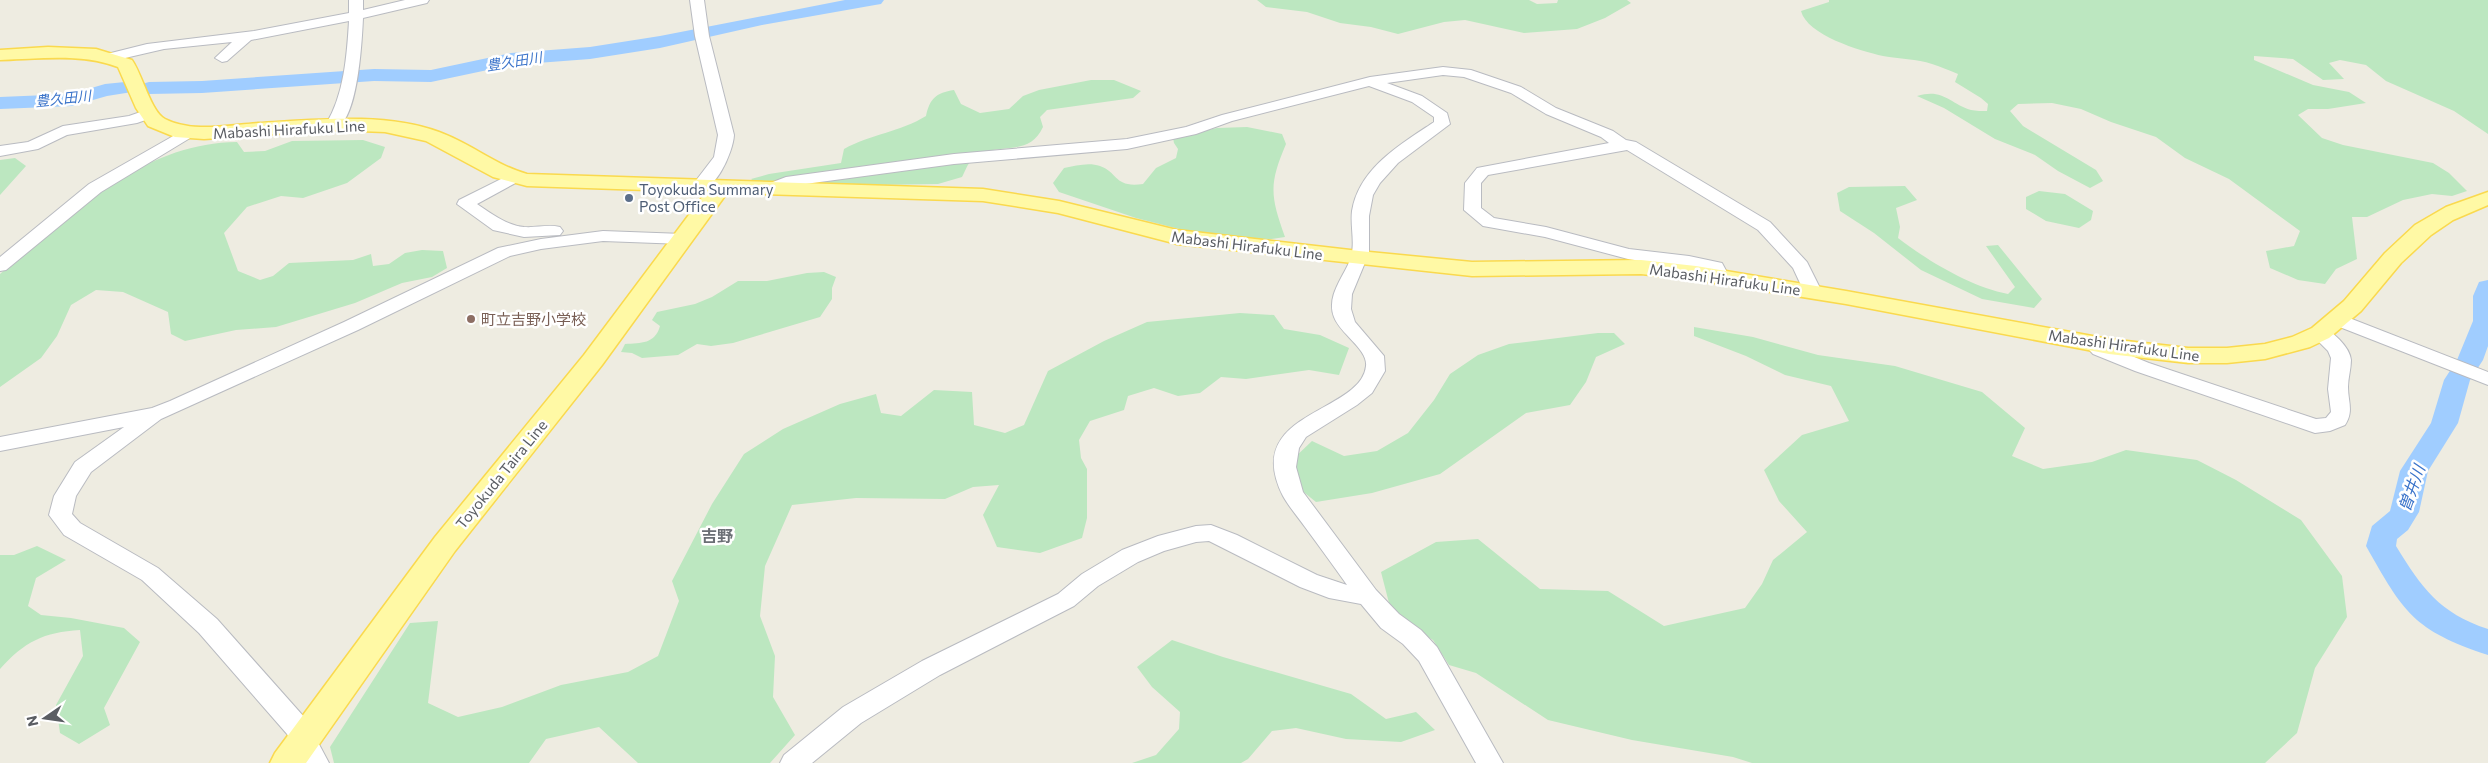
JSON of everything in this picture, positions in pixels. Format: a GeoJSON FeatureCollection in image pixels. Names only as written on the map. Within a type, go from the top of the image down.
{"type":"FeatureCollection","features":[{"type":"Feature","properties":{"kind":"main road"},"geometry":{"type":"LineString","coordinates":[[0,56],[86,54],[112,57]]}},
{"type":"Feature","properties":{"kind":"main road","name":"Mabashi Hirafuku Line"},"geometry":{"type":"LineString","coordinates":[[112,57],[126,64],[155,122],[164,127],[189,132],[228,132],[334,124],[385,126],[411,130],[447,143],[492,169],[515,177],[549,182],[930,192],[1018,199],[1177,237],[1359,258],[1495,270],[1641,267],[1720,276],[2092,342],[2172,354],[2227,356],[2281,348],[2303,342],[2339,320],[2423,230],[2468,205],[2488,198]]}},
{"type":"Feature","properties":{"kind":"main road","name":"Toyokuda Taira Line"},"geometry":{"type":"LineString","coordinates":[[287,763],[309,752],[446,544],[593,360],[683,239],[709,187]]}},
{"type":"Feature","properties":{"kind":"street"},"geometry":{"type":"LineString","coordinates":[[334,124],[340,118],[350,77],[357,15],[356,0]]}},
{"type":"Feature","properties":{"kind":"street"},"geometry":{"type":"LineString","coordinates":[[112,57],[147,47],[247,36],[357,15],[422,0]]}},
{"type":"Feature","properties":{"kind":"street"},"geometry":{"type":"LineString","coordinates":[[697,0],[702,32],[726,135],[726,148],[709,187]]}},
{"type":"Feature","properties":{"kind":"street"},"geometry":{"type":"LineString","coordinates":[[222,58],[247,36]]}},
{"type":"Feature","properties":{"kind":"street"},"geometry":{"type":"LineString","coordinates":[[771,189],[786,182],[954,159],[1127,144],[1164,137],[1226,118],[1370,81],[1420,73],[1456,71],[1516,90],[1551,111],[1607,134],[1622,145],[1642,151],[1764,226],[1778,239],[1812,283],[1813,292]]}},
{"type":"Feature","properties":{"kind":"street"},"geometry":{"type":"LineString","coordinates":[[1370,81],[1418,98],[1434,107],[1442,116],[1442,124],[1402,151],[1378,174],[1366,191],[1361,209],[1359,258],[1341,303],[1342,314],[1352,333],[1373,351],[1377,361],[1375,373],[1351,400],[1316,418],[1299,432],[1288,447],[1284,465],[1286,478],[1293,494],[1368,596],[1390,620],[1412,637],[1428,654],[1490,763]]}},
{"type":"Feature","properties":{"kind":"street"},"geometry":{"type":"LineString","coordinates":[[0,152],[32,146],[63,131],[132,120],[150,114]]}},
{"type":"Feature","properties":{"kind":"street"},"geometry":{"type":"LineString","coordinates":[[0,266],[95,188],[189,132]]}},
{"type":"Feature","properties":{"kind":"street"},"geometry":{"type":"LineString","coordinates":[[1622,145],[1483,171],[1476,175],[1472,182],[1473,210],[1489,222],[1546,232],[1628,254],[1689,261],[1716,268],[1720,276]]}},
{"type":"Feature","properties":{"kind":"street"},"geometry":{"type":"LineString","coordinates":[[515,177],[465,204],[499,226],[515,230],[585,231],[603,236]]}},
{"type":"Feature","properties":{"kind":"street"},"geometry":{"type":"LineString","coordinates":[[0,444],[156,414],[263,368],[504,252],[541,244],[603,236],[683,239]]}},
{"type":"Feature","properties":{"kind":"street"},"geometry":{"type":"LineString","coordinates":[[2339,320],[2481,377]]}},
{"type":"Feature","properties":{"kind":"street"},"geometry":{"type":"LineString","coordinates":[[2092,342],[2100,350],[2142,367],[2315,426],[2330,424],[2338,420],[2341,412],[2338,390],[2341,358],[2336,348],[2320,332]]}},
{"type":"Feature","properties":{"kind":"street"},"geometry":{"type":"LineString","coordinates":[[156,414],[83,467],[65,496],[60,515],[72,529],[150,574],[208,626],[296,726],[309,752]]}},
{"type":"Feature","properties":{"kind":"street"},"geometry":{"type":"LineString","coordinates":[[793,763],[852,715],[931,668],[1066,600],[1090,580],[1130,556],[1158,544],[1196,534],[1211,533],[1332,590],[1355,596],[1368,596]]}},
{"type":"Feature","properties":{"kind":"green space"},"geometry":{"type":"Polygon","coordinates":[[[1257,0],[1529,0],[1537,4],[1557,3],[1558,0],[1627,0],[1631,3],[1605,18],[1577,29],[1524,33],[1465,20],[1444,22],[1398,34],[1371,27],[1340,23],[1307,12],[1266,7],[1257,0]]]}},
{"type":"Feature","properties":{"kind":"green space"},"geometry":{"type":"Polygon","coordinates":[[[1829,0],[2488,0],[2488,134],[2454,111],[2386,81],[2366,65],[2340,60],[2329,63],[2344,79],[2323,80],[2293,59],[2254,56],[2254,60],[2313,85],[2349,92],[2366,103],[2328,109],[2308,109],[2298,115],[2322,138],[2343,145],[2433,163],[2449,173],[2467,191],[2452,196],[2432,194],[2403,200],[2367,217],[2352,217],[2357,259],[2336,269],[2325,284],[2298,280],[2270,268],[2266,251],[2294,246],[2300,231],[2229,179],[2185,158],[2156,137],[2111,122],[2081,109],[2052,103],[2018,104],[2010,111],[2023,126],[2096,170],[2103,181],[2090,188],[2058,171],[2035,155],[1995,139],[1944,108],[1917,96],[1926,94],[1940,95],[1971,110],[1987,111],[1988,104],[1955,82],[1958,74],[1926,62],[1883,56],[1861,50],[1836,41],[1813,27],[1805,20],[1801,11],[1829,2],[1829,0]]]}},
{"type":"Feature","properties":{"kind":"green space"},"geometry":{"type":"Polygon","coordinates":[[[1091,80],[1114,80],[1141,91],[1133,98],[1047,110],[1040,117],[1043,127],[1037,137],[1029,143],[981,154],[970,162],[962,177],[938,184],[805,186],[786,181],[756,183],[751,179],[769,174],[841,163],[844,149],[906,126],[926,116],[935,97],[948,91],[954,90],[961,104],[980,113],[1009,109],[1023,96],[1039,90],[1091,80]]]}},
{"type":"Feature","properties":{"kind":"green space"},"geometry":{"type":"Polygon","coordinates":[[[1247,127],[1282,134],[1286,144],[1274,180],[1274,200],[1285,237],[1258,241],[1191,232],[1136,218],[1059,192],[1053,183],[1064,168],[1091,164],[1106,169],[1127,184],[1143,184],[1156,168],[1176,158],[1178,149],[1173,138],[1217,128],[1247,127]]]}},
{"type":"Feature","properties":{"kind":"green space"},"geometry":{"type":"Polygon","coordinates":[[[363,140],[385,147],[381,158],[347,183],[303,198],[281,196],[247,207],[224,233],[238,271],[260,280],[273,276],[289,263],[353,260],[371,254],[373,266],[389,264],[405,253],[422,250],[443,251],[447,268],[432,277],[402,283],[355,303],[276,327],[236,330],[185,341],[171,334],[168,312],[123,292],[96,290],[71,305],[57,336],[41,358],[0,387],[0,274],[52,229],[108,187],[138,169],[169,155],[202,146],[237,142],[244,152],[265,151],[292,141],[363,140]]]}},
{"type":"Feature","properties":{"kind":"green space"},"geometry":{"type":"Polygon","coordinates":[[[15,158],[26,166],[0,195],[0,160],[15,158]]]}},
{"type":"Feature","properties":{"kind":"green space"},"geometry":{"type":"Polygon","coordinates":[[[1905,186],[1917,200],[1896,208],[1900,227],[1898,238],[1950,272],[1979,286],[2008,294],[2015,287],[1986,246],[1998,245],[2042,299],[2034,308],[1982,299],[1921,270],[1874,233],[1840,211],[1837,193],[1849,187],[1905,186]]]}},
{"type":"Feature","properties":{"kind":"green space"},"geometry":{"type":"Polygon","coordinates":[[[2039,191],[2065,194],[2093,211],[2091,220],[2079,228],[2046,221],[2026,209],[2026,197],[2039,191]]]}},
{"type":"Feature","properties":{"kind":"green space"},"geometry":{"type":"Polygon","coordinates":[[[824,272],[836,277],[832,288],[832,299],[820,317],[733,343],[711,346],[697,344],[678,355],[642,358],[632,353],[621,352],[625,344],[647,341],[655,336],[660,326],[652,320],[657,312],[695,304],[712,297],[738,281],[767,281],[807,273],[824,272]]]}},
{"type":"Feature","properties":{"kind":"green space"},"geometry":{"type":"Polygon","coordinates":[[[1240,313],[1274,315],[1284,329],[1320,335],[1349,348],[1339,375],[1309,370],[1246,379],[1221,377],[1200,393],[1178,396],[1154,388],[1128,396],[1124,410],[1090,421],[1079,440],[1081,458],[1087,469],[1087,518],[1082,538],[1040,553],[997,547],[983,515],[999,485],[973,487],[945,499],[856,498],[792,505],[765,566],[760,616],[775,656],[773,697],[795,735],[770,763],[638,763],[599,727],[546,739],[529,763],[334,763],[330,747],[410,623],[438,621],[428,703],[458,717],[502,707],[561,685],[628,672],[658,656],[679,601],[672,581],[712,504],[744,454],[783,429],[840,404],[876,394],[881,413],[901,416],[934,390],[972,392],[974,425],[1005,433],[1024,425],[1048,371],[1104,341],[1147,322],[1240,313]]]}},
{"type":"Feature","properties":{"kind":"green space"},"geometry":{"type":"Polygon","coordinates":[[[1694,327],[1753,337],[1818,355],[1895,366],[1982,392],[2025,428],[2012,456],[2043,469],[2092,462],[2126,450],[2197,460],[2236,480],[2301,520],[2342,576],[2347,617],[2315,668],[2297,733],[2265,763],[1752,763],[1733,757],[1632,740],[1548,720],[1476,673],[1449,665],[1433,640],[1412,628],[1389,603],[1381,572],[1436,542],[1478,539],[1540,589],[1608,591],[1664,626],[1745,608],[1762,584],[1773,560],[1807,532],[1779,501],[1764,470],[1802,435],[1849,421],[1831,386],[1785,375],[1746,356],[1694,336],[1694,327]]]}},
{"type":"Feature","properties":{"kind":"green space"},"geometry":{"type":"Polygon","coordinates":[[[1598,333],[1614,333],[1625,344],[1596,357],[1586,382],[1570,405],[1526,413],[1440,474],[1372,493],[1316,502],[1296,486],[1292,460],[1312,441],[1344,456],[1377,451],[1408,433],[1434,400],[1450,374],[1478,355],[1509,344],[1598,333]]]}},
{"type":"Feature","properties":{"kind":"green space"},"geometry":{"type":"Polygon","coordinates":[[[37,546],[66,560],[36,578],[28,606],[41,615],[71,618],[124,628],[140,642],[104,708],[110,725],[79,744],[60,733],[56,705],[83,656],[80,630],[56,633],[36,640],[26,645],[0,669],[0,555],[14,555],[37,546]]]}},
{"type":"Feature","properties":{"kind":"green space"},"geometry":{"type":"Polygon","coordinates":[[[1172,640],[1223,657],[1351,694],[1386,719],[1416,712],[1435,730],[1401,742],[1346,739],[1296,728],[1272,731],[1248,759],[1241,763],[1132,763],[1156,755],[1179,729],[1180,712],[1152,687],[1137,667],[1172,640]]]}},
{"type":"Feature","properties":{"kind":"waterway","name":"豊久田川"},"geometry":{"type":"LineString","coordinates":[[149,88],[202,87],[374,75],[431,76],[511,59],[590,53],[660,42],[762,20],[875,0]]}},
{"type":"Feature","properties":{"kind":"waterway","name":"豊久田川"},"geometry":{"type":"LineString","coordinates":[[0,103],[72,100],[105,90],[125,88]]}},
{"type":"Feature","properties":{"kind":"waterway","name":"曽井川"},"geometry":{"type":"LineString","coordinates":[[2488,287],[2485,296],[2485,321],[2470,360],[2457,380],[2444,423],[2414,471],[2404,512],[2398,522],[2383,534],[2381,546],[2403,583],[2422,608],[2448,626],[2488,642]]}},
{"type":"Feature","properties":{"kind":"place","name":"Toyokuda Summary Post Office"},"geometry":{"type":"Point","coordinates":[629,198]}},
{"type":"Feature","properties":{"kind":"place","name":"町立吉野小学校"},"geometry":{"type":"Point","coordinates":[471,319]}},
{"type":"Feature","properties":{"kind":"district","name":"吉野"},"geometry":{"type":"Point","coordinates":[717,535]}}]}
